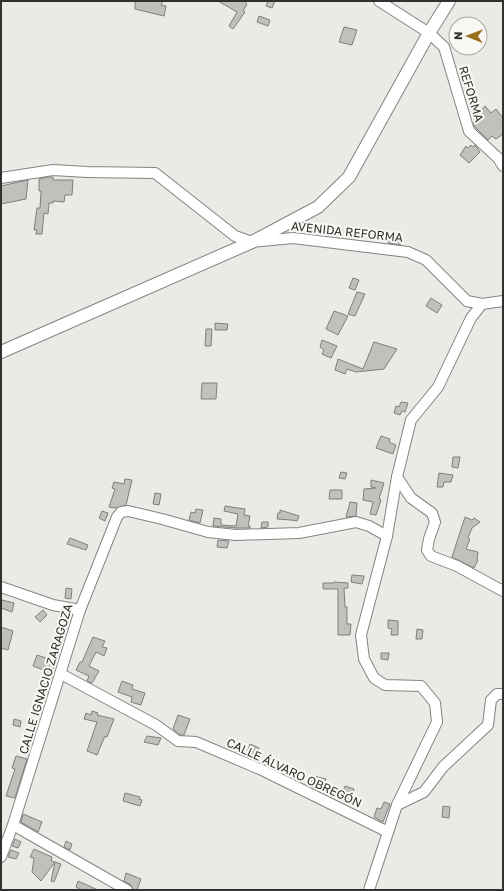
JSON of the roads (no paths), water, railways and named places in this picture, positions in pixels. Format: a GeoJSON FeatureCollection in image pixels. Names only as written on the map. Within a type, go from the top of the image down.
{"type":"FeatureCollection","features":[{"type":"Feature","properties":{"kind":"main road"},"geometry":{"type":"LineString","coordinates":[[1,352],[252,242],[318,207],[348,177],[448,1]]}},
{"type":"Feature","properties":{"kind":"street","name":"REFORMA"},"geometry":{"type":"LineString","coordinates":[[379,1],[429,33],[444,47],[469,131],[498,158],[503,166]]}},
{"type":"Feature","properties":{"kind":"street","name":"AVENIDA REFORMA"},"geometry":{"type":"LineString","coordinates":[[1,178],[52,170],[88,172],[155,172],[235,236],[252,242],[293,238],[408,252],[426,260],[467,301],[482,304],[503,301]]}},
{"type":"Feature","properties":{"kind":"street"},"geometry":{"type":"LineString","coordinates":[[369,890],[396,805],[437,722],[435,703],[421,686],[386,686],[374,678],[364,659],[361,635],[387,536],[397,477],[411,420],[438,387],[471,318],[482,304]]}},
{"type":"Feature","properties":{"kind":"street"},"geometry":{"type":"LineString","coordinates":[[397,477],[411,498],[432,513],[435,522],[426,550],[431,556],[457,566],[503,591]]}},
{"type":"Feature","properties":{"kind":"street","name":"CALLE IGNACIO ZARAGOZA"},"geometry":{"type":"LineString","coordinates":[[1,857],[13,825],[80,610],[117,517],[121,512],[128,511],[162,518],[208,532],[236,535],[299,534],[356,522],[369,526],[387,536]]}},
{"type":"Feature","properties":{"kind":"street"},"geometry":{"type":"LineString","coordinates":[[1,587],[53,605],[80,610]]}},
{"type":"Feature","properties":{"kind":"street","name":"CALLE ÁLVARO OBREGÓN"},"geometry":{"type":"LineString","coordinates":[[61,674],[156,725],[178,741],[196,742],[262,770],[388,832]]}},
{"type":"Feature","properties":{"kind":"street"},"geometry":{"type":"LineString","coordinates":[[396,805],[424,792],[443,767],[488,725],[490,700],[497,694],[503,694]]}},
{"type":"Feature","properties":{"kind":"street"},"geometry":{"type":"LineString","coordinates":[[13,825],[127,890]]}}]}
